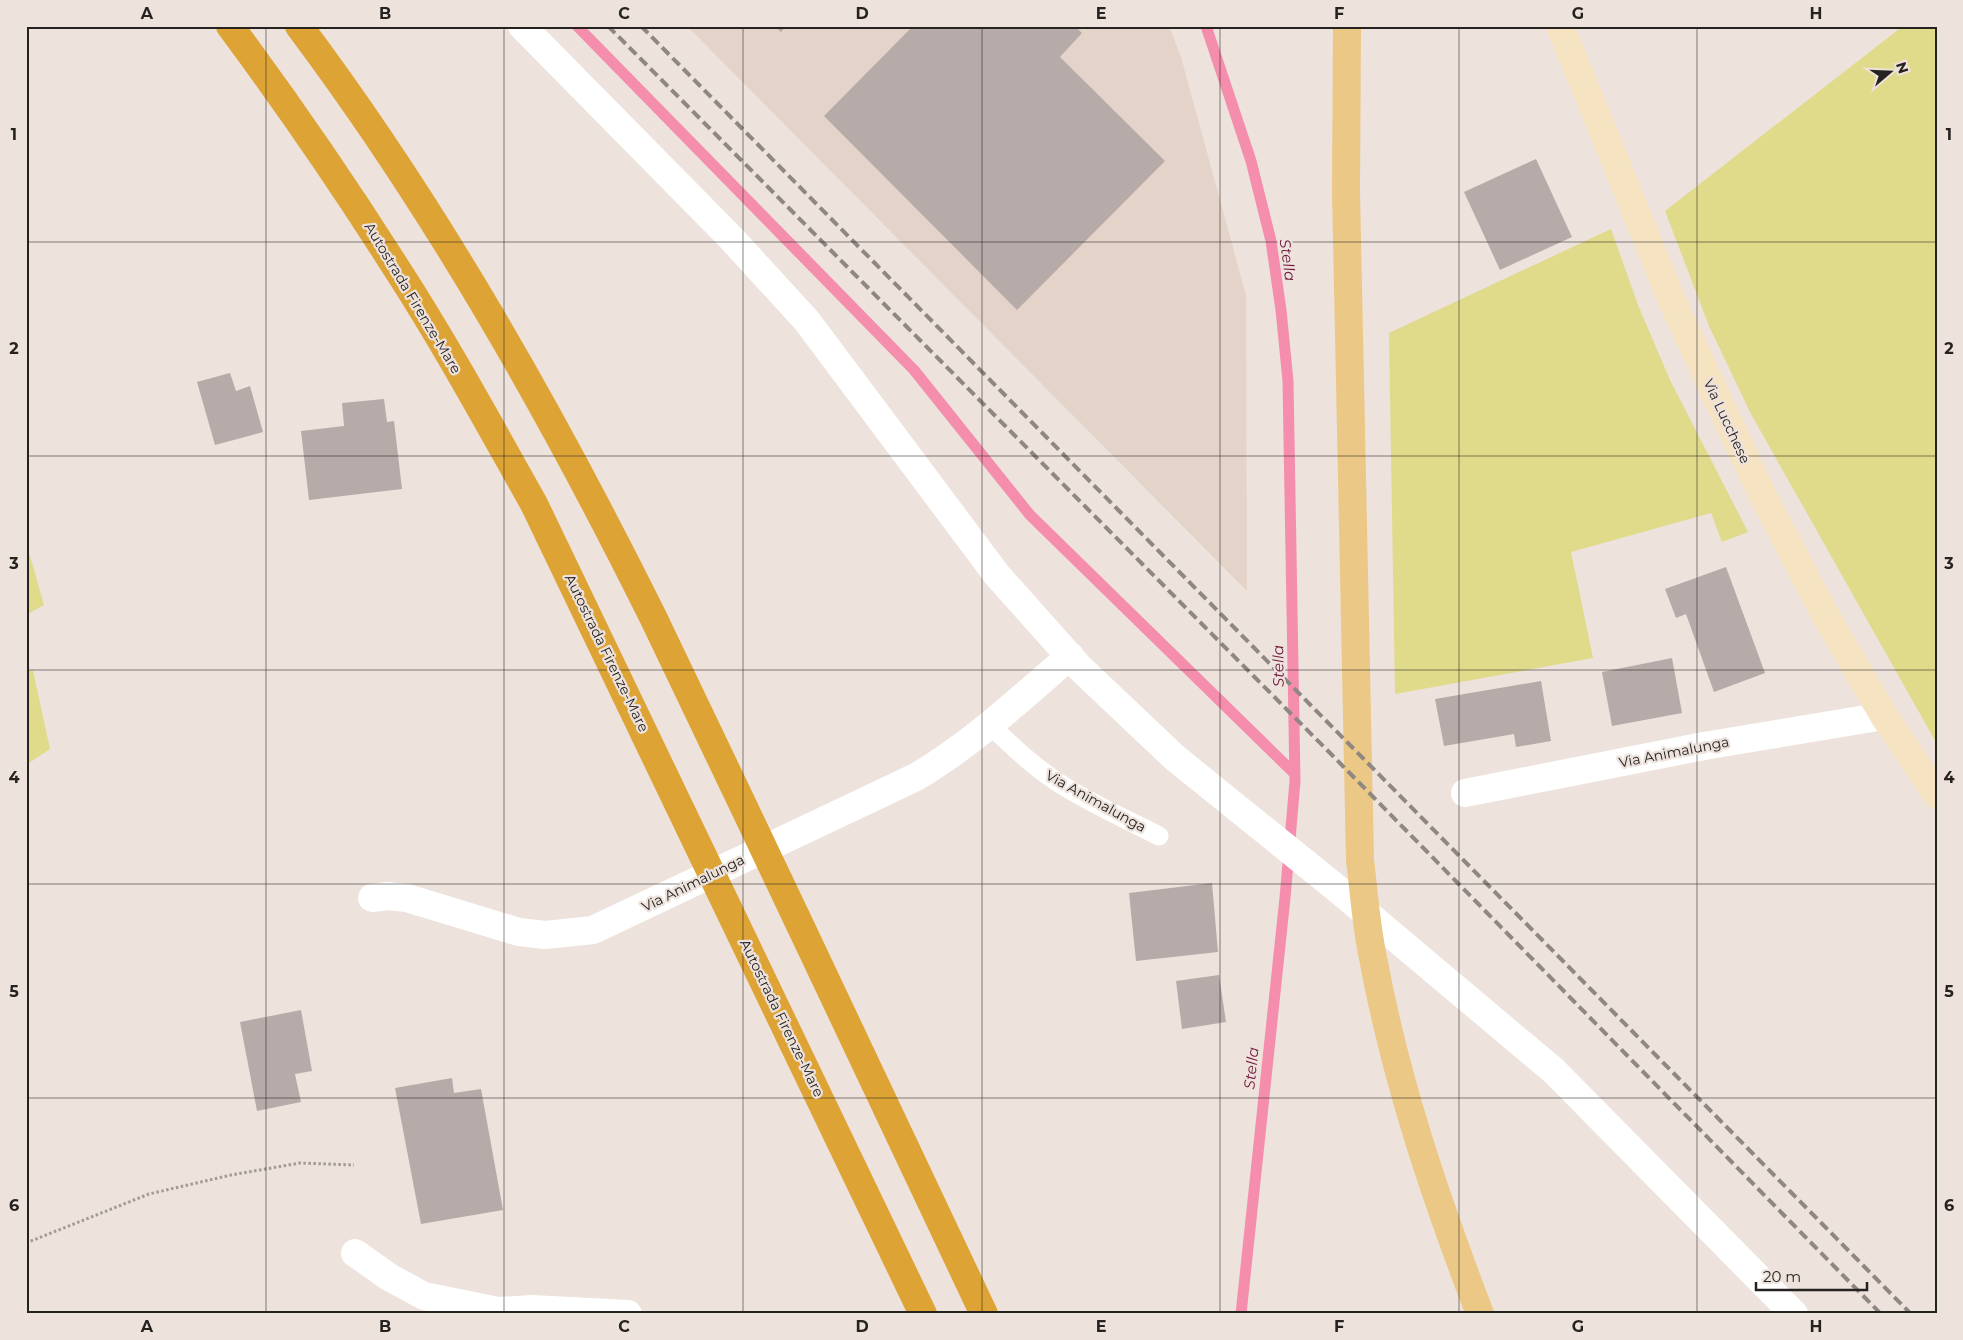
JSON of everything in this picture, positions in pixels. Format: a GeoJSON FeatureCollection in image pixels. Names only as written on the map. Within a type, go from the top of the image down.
{"type":"FeatureCollection","features":[{"type":"Feature","properties":{"kind":"highway","name":"Autostrada Firenze-Mare"},"geometry":{"type":"LineString","coordinates":[[230,26],[296,117],[396,266],[494,432],[534,504],[924,1314]]}},
{"type":"Feature","properties":{"kind":"highway"},"geometry":{"type":"LineString","coordinates":[[299,26],[403,174],[470,282],[586,486],[653,617],[984,1314]]}},
{"type":"Feature","properties":{"kind":"main road"},"geometry":{"type":"LineString","coordinates":[[1347,26],[1346,191],[1360,860],[1372,956],[1391,1045],[1421,1150],[1480,1314]]}},
{"type":"Feature","properties":{"kind":"street"},"geometry":{"type":"LineString","coordinates":[[522,26],[731,238],[807,321],[997,575],[1070,656],[1174,757],[1335,887],[1554,1071],[1794,1314]]}},
{"type":"Feature","properties":{"kind":"street","name":"Via Lucchese"},"geometry":{"type":"LineString","coordinates":[[1560,26],[1673,303],[1761,492],[1823,611],[1884,716],[1937,795]]}},
{"type":"Feature","properties":{"kind":"street","name":"Via Animalunga"},"geometry":{"type":"LineString","coordinates":[[372,898],[388,896],[407,898],[519,932],[545,936],[579,932],[607,924],[935,765],[990,725],[1070,656]]}},
{"type":"Feature","properties":{"kind":"street","name":"Via Animalunga"},"geometry":{"type":"LineString","coordinates":[[1465,793],[1704,746],[1884,716]]}},
{"type":"Feature","properties":{"kind":"street"},"geometry":{"type":"LineString","coordinates":[[355,1253],[389,1277],[424,1296],[498,1311],[532,1309],[628,1314]]}},
{"type":"Feature","properties":{"kind":"lane","name":"Via Animalunga"},"geometry":{"type":"LineString","coordinates":[[990,725],[1042,772],[1067,788],[1158,836]]}},
{"type":"Feature","properties":{"kind":"path"},"geometry":{"type":"LineString","coordinates":[[26,1243],[149,1194],[231,1175],[300,1163],[354,1165]]}},
{"type":"Feature","properties":{"kind":"shaded area"},"geometry":{"type":"Polygon","coordinates":[[[687,26],[1169,26],[1181,57],[1246,295],[1247,591],[687,26]]]}},
{"type":"Feature","properties":{"kind":"shaded area"},"geometry":{"type":"Polygon","coordinates":[[[1903,26],[1937,26],[1937,744],[1751,414],[1709,326],[1665,211],[1903,26]]]}},
{"type":"Feature","properties":{"kind":"shaded area"},"geometry":{"type":"Polygon","coordinates":[[[1611,229],[1638,305],[1670,380],[1748,532],[1722,542],[1711,513],[1571,552],[1593,658],[1395,694],[1389,333],[1611,229]]]}},
{"type":"Feature","properties":{"kind":"shaded area"},"geometry":{"type":"Polygon","coordinates":[[[26,542],[44,605],[26,615],[26,542]]]}},
{"type":"Feature","properties":{"kind":"shaded area"},"geometry":{"type":"Polygon","coordinates":[[[26,669],[33,671],[50,749],[26,765],[26,669]]]}},
{"type":"Feature","properties":{"kind":"building"},"geometry":{"type":"Polygon","coordinates":[[[774,26],[786,26],[781,32],[774,26]]]}},
{"type":"Feature","properties":{"kind":"building"},"geometry":{"type":"Polygon","coordinates":[[[913,26],[1075,26],[1082,33],[1060,57],[1165,161],[1017,310],[824,116],[913,26]]]}},
{"type":"Feature","properties":{"kind":"building"},"geometry":{"type":"Polygon","coordinates":[[[1536,159],[1572,237],[1500,270],[1464,192],[1536,159]]]}},
{"type":"Feature","properties":{"kind":"building"},"geometry":{"type":"Polygon","coordinates":[[[230,373],[236,391],[250,386],[263,432],[215,445],[197,382],[230,373]]]}},
{"type":"Feature","properties":{"kind":"building"},"geometry":{"type":"Polygon","coordinates":[[[384,399],[387,422],[394,421],[402,489],[309,500],[301,431],[344,426],[342,403],[384,399]]]}},
{"type":"Feature","properties":{"kind":"building"},"geometry":{"type":"Polygon","coordinates":[[[1726,567],[1765,673],[1714,692],[1686,614],[1676,618],[1665,589],[1726,567]]]}},
{"type":"Feature","properties":{"kind":"building"},"geometry":{"type":"Polygon","coordinates":[[[1672,658],[1682,713],[1612,726],[1602,672],[1672,658]]]}},
{"type":"Feature","properties":{"kind":"building"},"geometry":{"type":"Polygon","coordinates":[[[1541,681],[1551,741],[1516,747],[1514,734],[1444,746],[1435,699],[1541,681]]]}},
{"type":"Feature","properties":{"kind":"building"},"geometry":{"type":"Polygon","coordinates":[[[1212,883],[1218,952],[1136,961],[1129,893],[1212,883]]]}},
{"type":"Feature","properties":{"kind":"building"},"geometry":{"type":"Polygon","coordinates":[[[1219,975],[1226,1022],[1182,1029],[1176,981],[1219,975]]]}},
{"type":"Feature","properties":{"kind":"building"},"geometry":{"type":"Polygon","coordinates":[[[301,1010],[312,1071],[295,1074],[301,1102],[257,1111],[240,1022],[301,1010]]]}},
{"type":"Feature","properties":{"kind":"building"},"geometry":{"type":"Polygon","coordinates":[[[452,1078],[454,1093],[481,1089],[503,1210],[421,1224],[395,1088],[452,1078]]]}},
{"type":"Feature","properties":{"kind":"waterway"},"geometry":{"type":"LineString","coordinates":[[577,26],[914,370],[1030,515],[1295,774]]}},
{"type":"Feature","properties":{"kind":"waterway","name":"Stella"},"geometry":{"type":"LineString","coordinates":[[1206,26],[1251,161],[1271,241],[1281,310],[1288,381],[1295,781],[1285,898],[1241,1314]]}},
{"type":"Feature","properties":{"kind":"railway"},"geometry":{"type":"LineString","coordinates":[[608,26],[1332,755],[1881,1314]]}},
{"type":"Feature","properties":{"kind":"railway"},"geometry":{"type":"LineString","coordinates":[[641,26],[1911,1314]]}}]}
